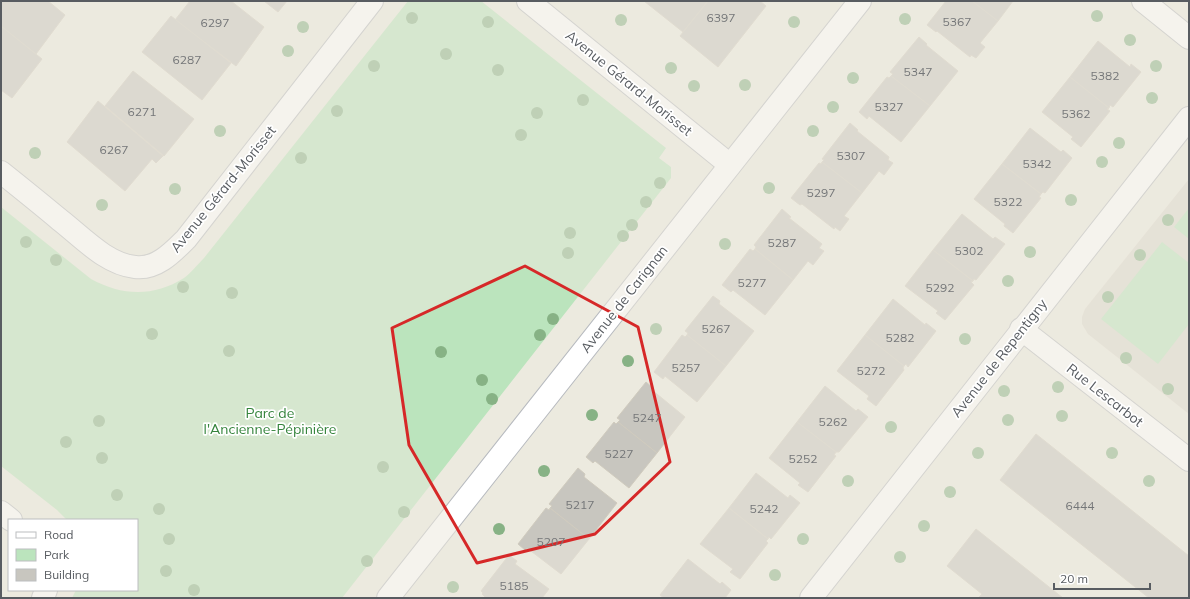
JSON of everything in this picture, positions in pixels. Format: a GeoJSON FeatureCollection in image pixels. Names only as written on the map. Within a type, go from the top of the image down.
{"type":"FeatureCollection","features":[{"type":"Feature","properties":{"kind":"street","name":"Avenue Gérard-Morisset"},"geometry":{"type":"LineString","coordinates":[[1,172],[98,250],[118,262],[135,267],[154,264],[171,254],[186,239],[372,1]]}},
{"type":"Feature","properties":{"kind":"street","name":"Avenue Gérard-Morisset"},"geometry":{"type":"LineString","coordinates":[[528,1],[730,165]]}},
{"type":"Feature","properties":{"kind":"street","name":"Avenue de Carignan"},"geometry":{"type":"LineString","coordinates":[[388,598],[860,1]]}},
{"type":"Feature","properties":{"kind":"street"},"geometry":{"type":"LineString","coordinates":[[1143,1],[1189,38]]}},
{"type":"Feature","properties":{"kind":"street","name":"Avenue de Repentigny"},"geometry":{"type":"LineString","coordinates":[[818,596],[1021,329],[1189,118]]}},
{"type":"Feature","properties":{"kind":"street","name":"Rue Lescarbot"},"geometry":{"type":"LineString","coordinates":[[1021,329],[1189,460]]}},
{"type":"Feature","properties":{"kind":"street"},"geometry":{"type":"LineString","coordinates":[[1,512],[11,519]]}},
{"type":"Feature","properties":{"kind":"highlighted area"},"geometry":{"type":"Polygon","coordinates":[[[525,266],[638,327],[670,462],[595,534],[477,563],[409,445],[392,328],[525,266]]]}},
{"type":"Feature","properties":{"kind":"shaded area"},"geometry":{"type":"Polygon","coordinates":[[[1189,179],[1189,414],[1088,334],[1082,324],[1082,317],[1085,309],[1189,179]]]}},
{"type":"Feature","properties":{"kind":"green space","name":"Parc de l'Ancienne-Pépinière"},"geometry":{"type":"Polygon","coordinates":[[[408,1],[481,1],[666,148],[659,158],[671,167],[671,178],[342,598],[72,598],[76,591],[138,591],[138,519],[66,519],[57,510],[1,466],[1,207],[91,279],[114,289],[138,292],[161,289],[187,276],[204,258],[408,1]]]}},
{"type":"Feature","properties":{"kind":"green space"},"geometry":{"type":"Polygon","coordinates":[[[1189,208],[1189,239],[1174,227],[1189,208]]]}},
{"type":"Feature","properties":{"kind":"green space"},"geometry":{"type":"Polygon","coordinates":[[[1162,242],[1189,263],[1189,324],[1158,364],[1101,319],[1162,242]]]}},
{"type":"Feature","properties":{"kind":"building"},"geometry":{"type":"Polygon","coordinates":[[[1,1],[48,1],[65,15],[36,54],[1,26],[1,1]]]}},
{"type":"Feature","properties":{"kind":"building"},"geometry":{"type":"Polygon","coordinates":[[[190,1],[231,1],[264,27],[236,66],[175,20],[190,1]]]}},
{"type":"Feature","properties":{"kind":"building"},"geometry":{"type":"Polygon","coordinates":[[[264,1],[287,1],[278,12],[264,1]]]}},
{"type":"Feature","properties":{"kind":"building"},"geometry":{"type":"Polygon","coordinates":[[[644,1],[708,1],[683,32],[644,1]]]}},
{"type":"Feature","properties":{"kind":"building"},"geometry":{"type":"Polygon","coordinates":[[[708,1],[760,1],[766,6],[718,67],[680,36],[708,1]]]}},
{"type":"Feature","properties":{"kind":"building"},"geometry":{"type":"Polygon","coordinates":[[[946,1],[972,1],[998,21],[980,43],[985,47],[976,58],[971,55],[970,57],[927,25],[946,1]]]}},
{"type":"Feature","properties":{"kind":"building"},"geometry":{"type":"Polygon","coordinates":[[[972,1],[1013,1],[998,21],[972,1]]]}},
{"type":"Feature","properties":{"kind":"building"},"geometry":{"type":"Polygon","coordinates":[[[171,16],[231,63],[202,100],[142,52],[171,16]]]}},
{"type":"Feature","properties":{"kind":"building"},"geometry":{"type":"Polygon","coordinates":[[[1,26],[42,59],[12,98],[1,90],[1,26]]]}},
{"type":"Feature","properties":{"kind":"building"},"geometry":{"type":"Polygon","coordinates":[[[919,37],[927,44],[926,45],[958,71],[930,106],[891,76],[893,74],[890,72],[919,37]]]}},
{"type":"Feature","properties":{"kind":"building"},"geometry":{"type":"Polygon","coordinates":[[[1098,41],[1130,67],[1131,64],[1141,72],[1113,107],[1110,105],[1109,108],[1070,77],[1098,41]]]}},
{"type":"Feature","properties":{"kind":"building"},"geometry":{"type":"Polygon","coordinates":[[[133,71],[194,119],[164,156],[105,106],[133,71]]]}},
{"type":"Feature","properties":{"kind":"building"},"geometry":{"type":"Polygon","coordinates":[[[891,76],[930,106],[901,142],[869,116],[867,119],[859,112],[887,77],[889,78],[891,76]]]}},
{"type":"Feature","properties":{"kind":"building"},"geometry":{"type":"Polygon","coordinates":[[[1070,77],[1109,108],[1107,109],[1110,111],[1081,147],[1071,139],[1073,137],[1042,112],[1070,77]]]}},
{"type":"Feature","properties":{"kind":"building"},"geometry":{"type":"Polygon","coordinates":[[[98,101],[163,156],[156,163],[152,159],[125,191],[67,142],[98,101]]]}},
{"type":"Feature","properties":{"kind":"building"},"geometry":{"type":"Polygon","coordinates":[[[850,123],[858,130],[857,131],[889,157],[888,160],[893,163],[884,175],[879,171],[862,193],[822,162],[824,160],[822,159],[850,123]]]}},
{"type":"Feature","properties":{"kind":"building"},"geometry":{"type":"Polygon","coordinates":[[[1030,128],[1061,152],[1063,150],[1072,158],[1045,193],[1043,192],[1041,194],[1002,164],[1030,128]]]}},
{"type":"Feature","properties":{"kind":"building"},"geometry":{"type":"Polygon","coordinates":[[[822,162],[862,193],[844,216],[849,219],[840,231],[835,227],[834,229],[802,204],[800,205],[791,198],[819,163],[821,164],[822,162]]]}},
{"type":"Feature","properties":{"kind":"building"},"geometry":{"type":"Polygon","coordinates":[[[1002,164],[1041,194],[1039,197],[1041,198],[1013,233],[1004,226],[1005,224],[974,199],[1002,164]]]}},
{"type":"Feature","properties":{"kind":"building"},"geometry":{"type":"Polygon","coordinates":[[[782,209],[791,217],[789,218],[822,244],[819,248],[824,251],[813,265],[808,261],[793,280],[755,249],[756,247],[754,245],[782,209]]]}},
{"type":"Feature","properties":{"kind":"building"},"geometry":{"type":"Polygon","coordinates":[[[962,214],[993,239],[995,237],[1005,244],[976,280],[974,279],[973,281],[933,250],[962,214]]]}},
{"type":"Feature","properties":{"kind":"building"},"geometry":{"type":"Polygon","coordinates":[[[750,249],[753,251],[755,249],[793,280],[765,315],[733,290],[731,292],[722,285],[750,249]]]}},
{"type":"Feature","properties":{"kind":"building"},"geometry":{"type":"Polygon","coordinates":[[[933,250],[973,281],[971,282],[974,285],[945,320],[936,313],[938,311],[905,286],[933,250]]]}},
{"type":"Feature","properties":{"kind":"building"},"geometry":{"type":"Polygon","coordinates":[[[713,296],[720,301],[719,304],[754,331],[726,366],[687,335],[688,333],[685,331],[713,296]]]}},
{"type":"Feature","properties":{"kind":"building"},"geometry":{"type":"Polygon","coordinates":[[[893,299],[925,325],[926,323],[936,331],[908,367],[906,364],[904,366],[865,335],[893,299]]]}},
{"type":"Feature","properties":{"kind":"building"},"geometry":{"type":"Polygon","coordinates":[[[682,335],[685,337],[687,335],[726,366],[697,402],[665,376],[663,379],[654,372],[682,335]]]}},
{"type":"Feature","properties":{"kind":"building"},"geometry":{"type":"Polygon","coordinates":[[[865,335],[904,366],[904,370],[876,406],[867,399],[869,396],[837,371],[865,335]]]}},
{"type":"Feature","properties":{"kind":"building"},"geometry":{"type":"Polygon","coordinates":[[[646,382],[653,388],[652,390],[685,417],[657,453],[618,422],[620,420],[617,418],[646,382]]]}},
{"type":"Feature","properties":{"kind":"building"},"geometry":{"type":"Polygon","coordinates":[[[825,386],[856,411],[858,409],[868,417],[839,452],[836,452],[797,422],[825,386]]]}},
{"type":"Feature","properties":{"kind":"building"},"geometry":{"type":"Polygon","coordinates":[[[614,422],[616,424],[618,422],[657,453],[629,488],[595,461],[593,463],[586,457],[614,422]]]}},
{"type":"Feature","properties":{"kind":"building"},"geometry":{"type":"Polygon","coordinates":[[[797,422],[836,452],[834,455],[836,456],[808,492],[798,485],[800,483],[769,458],[797,422]]]}},
{"type":"Feature","properties":{"kind":"building"},"geometry":{"type":"Polygon","coordinates":[[[1036,434],[1189,556],[1189,598],[1149,598],[1000,480],[1036,434]]]}},
{"type":"Feature","properties":{"kind":"building"},"geometry":{"type":"Polygon","coordinates":[[[578,468],[585,474],[584,477],[617,503],[589,539],[550,508],[552,506],[549,504],[578,468]]]}},
{"type":"Feature","properties":{"kind":"building"},"geometry":{"type":"Polygon","coordinates":[[[756,473],[788,498],[790,495],[800,503],[771,539],[769,537],[768,539],[729,508],[756,473]]]}},
{"type":"Feature","properties":{"kind":"building"},"geometry":{"type":"Polygon","coordinates":[[[546,508],[549,510],[550,508],[589,539],[561,574],[527,548],[525,550],[518,544],[546,508]]]}},
{"type":"Feature","properties":{"kind":"building"},"geometry":{"type":"Polygon","coordinates":[[[729,508],[768,539],[766,541],[768,543],[740,579],[730,572],[733,569],[700,544],[729,508]]]}},
{"type":"Feature","properties":{"kind":"building"},"geometry":{"type":"Polygon","coordinates":[[[976,529],[1063,598],[978,598],[982,594],[947,566],[976,529]]]}},
{"type":"Feature","properties":{"kind":"building"},"geometry":{"type":"Polygon","coordinates":[[[509,555],[517,561],[515,564],[549,589],[542,598],[486,598],[482,594],[483,593],[481,591],[509,555]]]}},
{"type":"Feature","properties":{"kind":"building"},"geometry":{"type":"Polygon","coordinates":[[[688,559],[720,584],[722,582],[731,590],[725,598],[664,598],[660,595],[688,559]]]}}]}
